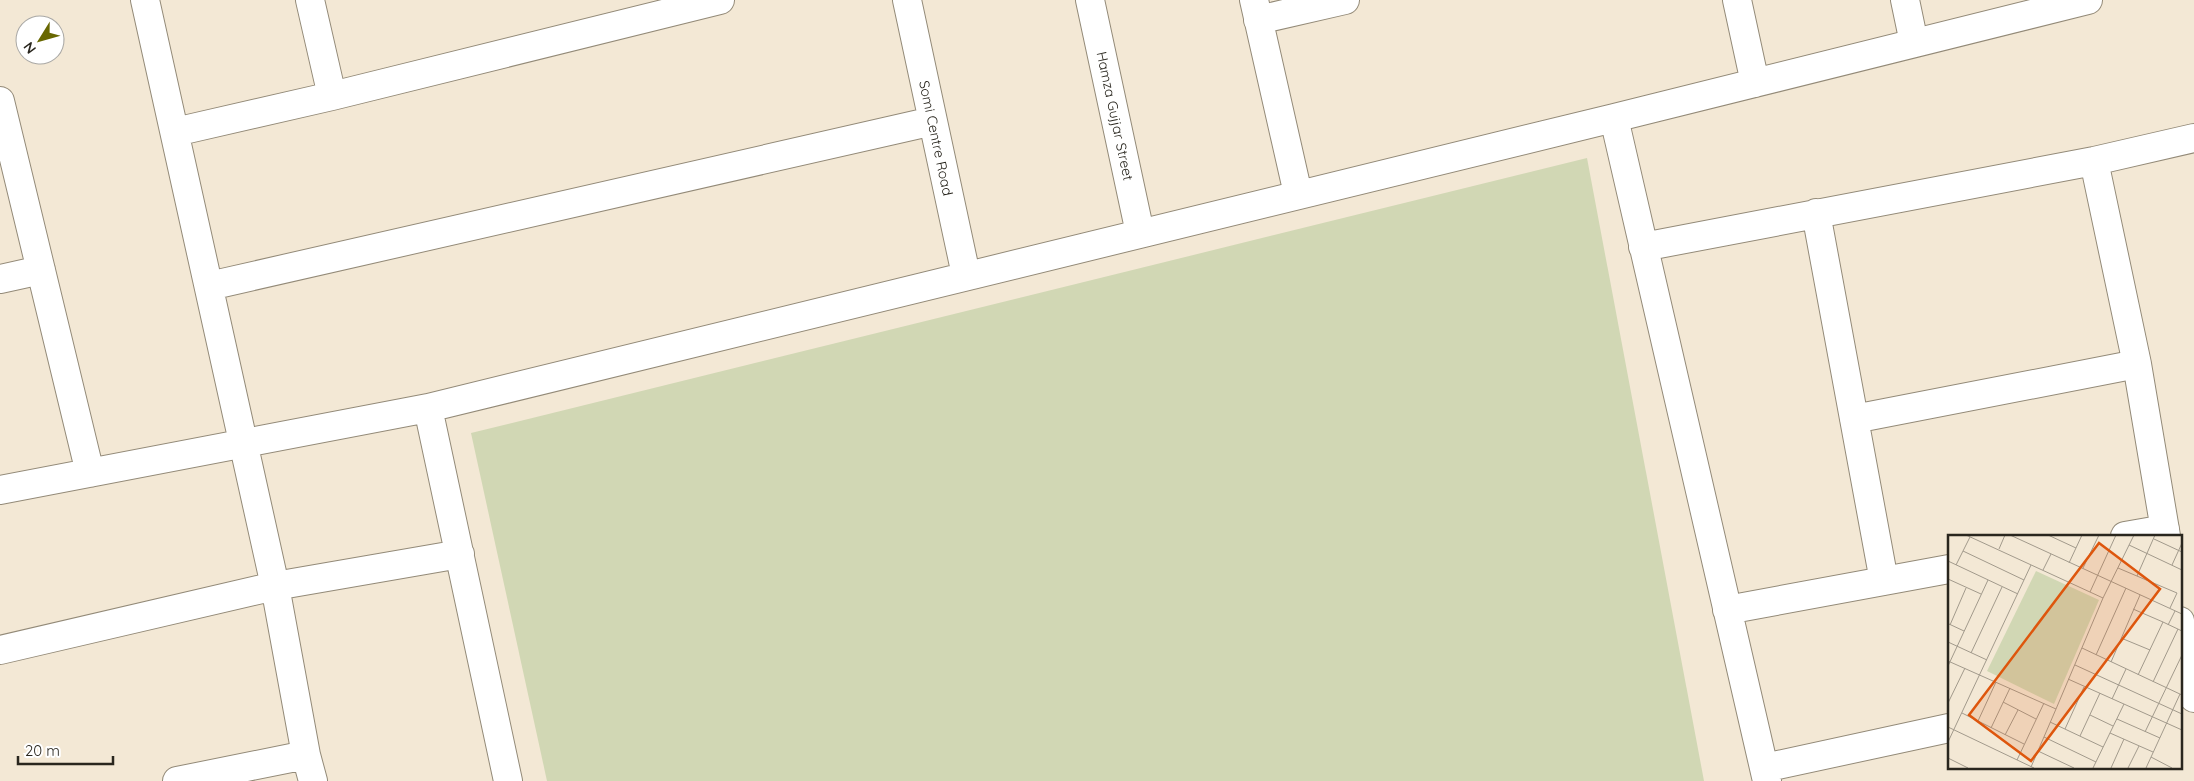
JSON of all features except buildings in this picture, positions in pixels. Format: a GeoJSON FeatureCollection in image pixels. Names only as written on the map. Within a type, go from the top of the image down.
{"type":"FeatureCollection","features":[{"type":"Feature","properties":{"kind":"street"},"geometry":{"type":"LineString","coordinates":[[145,0],[275,586],[306,755],[313,781]]}},
{"type":"Feature","properties":{"kind":"street"},"geometry":{"type":"LineString","coordinates":[[310,0],[332,96]]}},
{"type":"Feature","properties":{"kind":"street"},"geometry":{"type":"LineString","coordinates":[[174,132],[332,96],[639,10],[720,0]]}},
{"type":"Feature","properties":{"kind":"street","name":"Somi Centre Road"},"geometry":{"type":"LineString","coordinates":[[907,0],[966,275]]}},
{"type":"Feature","properties":{"kind":"street","name":"Hamza Gujjar Street"},"geometry":{"type":"LineString","coordinates":[[1090,0],[1140,233]]}},
{"type":"Feature","properties":{"kind":"street"},"geometry":{"type":"LineString","coordinates":[[1298,194],[1256,10],[1345,0]]}},
{"type":"Feature","properties":{"kind":"street"},"geometry":{"type":"LineString","coordinates":[[1737,0],[1755,83]]}},
{"type":"Feature","properties":{"kind":"street"},"geometry":{"type":"LineString","coordinates":[[1905,0],[1914,43]]}},
{"type":"Feature","properties":{"kind":"street"},"geometry":{"type":"LineString","coordinates":[[0,490],[428,408],[1614,118],[2072,2]]}},
{"type":"Feature","properties":{"kind":"street"},"geometry":{"type":"LineString","coordinates":[[0,100],[90,473]]}},
{"type":"Feature","properties":{"kind":"street"},"geometry":{"type":"LineString","coordinates":[[1614,118],[1765,774],[1948,728]]}},
{"type":"Feature","properties":{"kind":"street"},"geometry":{"type":"LineString","coordinates":[[208,286],[933,121]]}},
{"type":"Feature","properties":{"kind":"street"},"geometry":{"type":"LineString","coordinates":[[1644,247],[2094,161],[2194,138]]}},
{"type":"Feature","properties":{"kind":"street"},"geometry":{"type":"LineString","coordinates":[[2094,161],[2136,364],[2165,532],[2135,535]]}},
{"type":"Feature","properties":{"kind":"street"},"geometry":{"type":"LineString","coordinates":[[1816,213],[1884,581]]}},
{"type":"Feature","properties":{"kind":"street"},"geometry":{"type":"LineString","coordinates":[[0,279],[41,270]]}},
{"type":"Feature","properties":{"kind":"street"},"geometry":{"type":"LineString","coordinates":[[1854,419],[2136,364]]}},
{"type":"Feature","properties":{"kind":"street"},"geometry":{"type":"LineString","coordinates":[[428,408],[508,781]]}},
{"type":"Feature","properties":{"kind":"street"},"geometry":{"type":"LineString","coordinates":[[0,650],[275,586],[460,554]]}},
{"type":"Feature","properties":{"kind":"street"},"geometry":{"type":"LineString","coordinates":[[1727,610],[1948,569]]}},
{"type":"Feature","properties":{"kind":"street"},"geometry":{"type":"LineString","coordinates":[[2182,637],[2188,684]]}},
{"type":"Feature","properties":{"kind":"street"},"geometry":{"type":"LineString","coordinates":[[178,781],[306,755]]}},
{"type":"Feature","properties":{"kind":"green space"},"geometry":{"type":"Polygon","coordinates":[[[1587,158],[1704,781],[547,781],[471,433],[1587,158]]]}}]}
